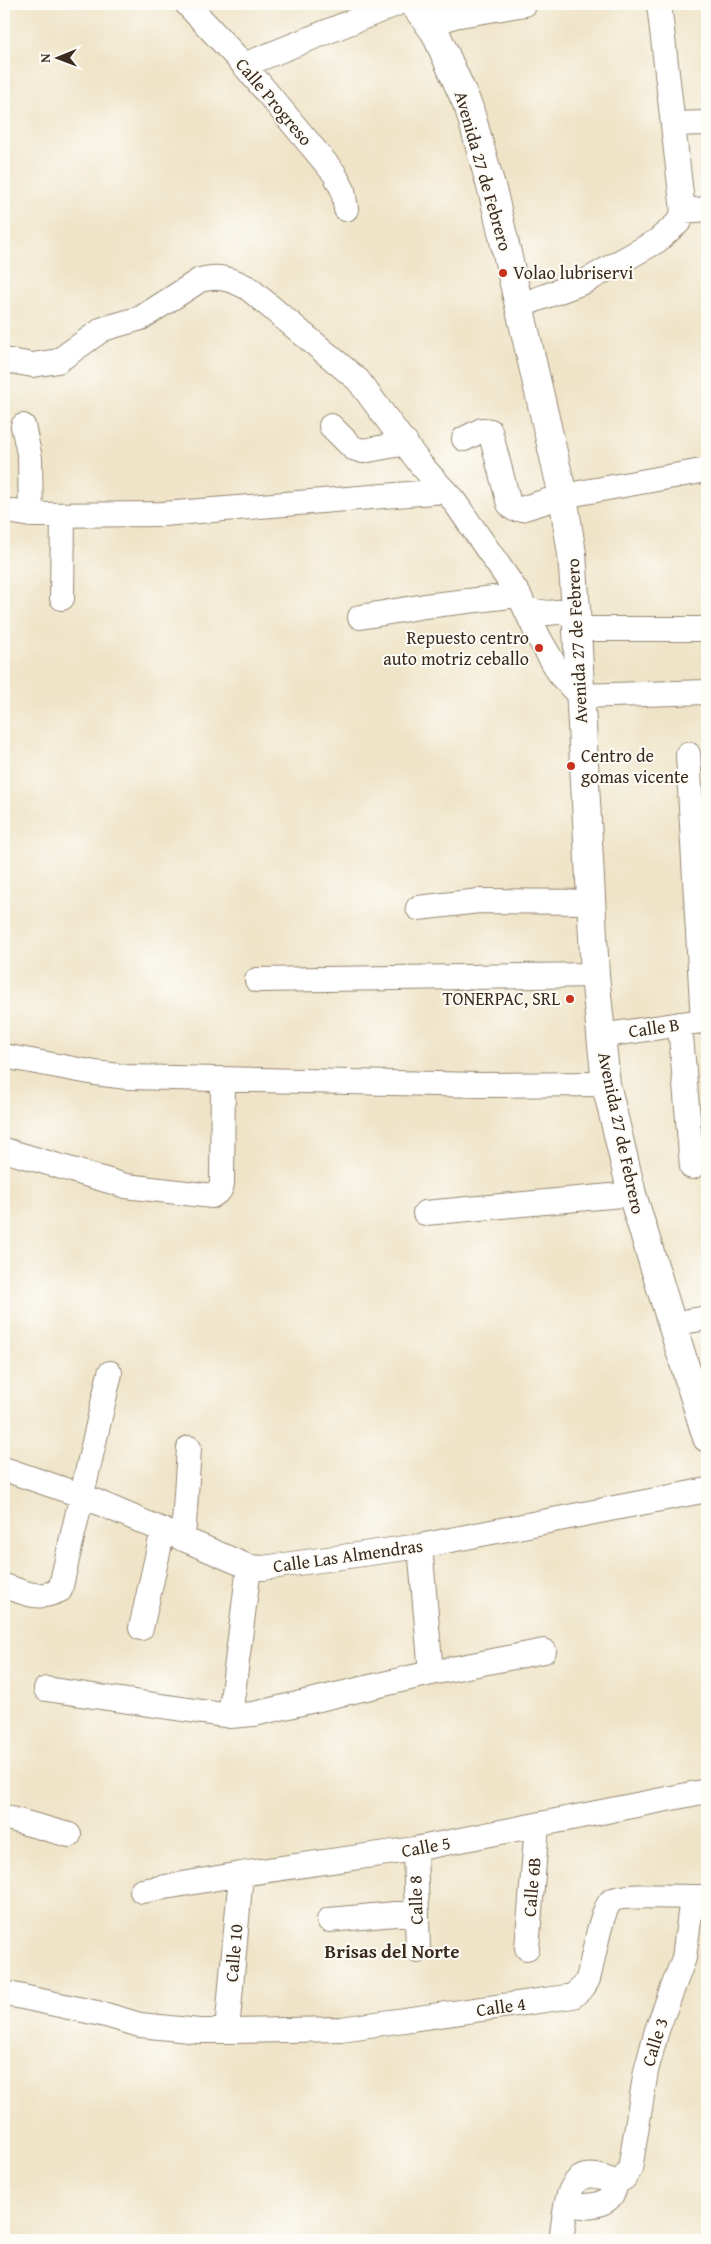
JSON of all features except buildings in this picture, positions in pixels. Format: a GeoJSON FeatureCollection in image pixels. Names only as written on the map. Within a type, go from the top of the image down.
{"type":"FeatureCollection","features":[{"type":"Feature","properties":{"kind":"main road","name":"Avenida 27 de Febrero"},"geometry":{"type":"LineString","coordinates":[[422,15],[435,32],[469,108],[494,196],[563,496],[572,554],[577,620],[595,975],[606,1084],[632,1194],[671,1324],[705,1422]]}},
{"type":"Feature","properties":{"kind":"street","name":"Calle Progreso"},"geometry":{"type":"LineString","coordinates":[[188,4],[244,65],[334,173],[343,190],[346,209]]}},
{"type":"Feature","properties":{"kind":"street"},"geometry":{"type":"LineString","coordinates":[[244,65],[396,4]]}},
{"type":"Feature","properties":{"kind":"street"},"geometry":{"type":"LineString","coordinates":[[422,15],[454,16],[525,4]]}},
{"type":"Feature","properties":{"kind":"street"},"geometry":{"type":"LineString","coordinates":[[519,306],[586,281],[656,241],[680,221],[683,211],[660,4]]}},
{"type":"Feature","properties":{"kind":"street"},"geometry":{"type":"LineString","coordinates":[[672,124],[707,123]]}},
{"type":"Feature","properties":{"kind":"street"},"geometry":{"type":"LineString","coordinates":[[683,211],[707,209]]}},
{"type":"Feature","properties":{"kind":"street"},"geometry":{"type":"LineString","coordinates":[[4,360],[33,365],[58,361],[102,329],[141,318],[200,280],[210,277],[223,277],[248,288],[358,380],[427,472],[446,491],[523,603],[539,638],[561,676],[580,696],[707,692]]}},
{"type":"Feature","properties":{"kind":"street"},"geometry":{"type":"LineString","coordinates":[[23,426],[30,458],[31,515]]}},
{"type":"Feature","properties":{"kind":"street"},"geometry":{"type":"LineString","coordinates":[[331,426],[353,448],[363,451],[406,444]]}},
{"type":"Feature","properties":{"kind":"street"},"geometry":{"type":"LineString","coordinates":[[464,439],[482,430],[490,431],[509,504],[514,509],[521,509],[563,496],[707,470]]}},
{"type":"Feature","properties":{"kind":"street"},"geometry":{"type":"LineString","coordinates":[[4,510],[31,515],[164,514],[446,491]]}},
{"type":"Feature","properties":{"kind":"street"},"geometry":{"type":"LineString","coordinates":[[62,598],[64,514]]}},
{"type":"Feature","properties":{"kind":"street"},"geometry":{"type":"LineString","coordinates":[[360,617],[425,606],[523,603],[548,614],[577,620],[707,629]]}},
{"type":"Feature","properties":{"kind":"street"},"geometry":{"type":"LineString","coordinates":[[688,754],[697,1022],[692,1167]]}},
{"type":"Feature","properties":{"kind":"street"},"geometry":{"type":"LineString","coordinates":[[418,908],[479,901],[592,902]]}},
{"type":"Feature","properties":{"kind":"street"},"geometry":{"type":"LineString","coordinates":[[257,980],[595,975]]}},
{"type":"Feature","properties":{"kind":"street","name":"Calle B"},"geometry":{"type":"LineString","coordinates":[[600,1036],[697,1022]]}},
{"type":"Feature","properties":{"kind":"street"},"geometry":{"type":"LineString","coordinates":[[4,1056],[127,1077],[481,1085],[606,1084]]}},
{"type":"Feature","properties":{"kind":"street"},"geometry":{"type":"LineString","coordinates":[[4,1150],[126,1186],[212,1196],[220,1190],[222,1184],[223,1080]]}},
{"type":"Feature","properties":{"kind":"street"},"geometry":{"type":"LineString","coordinates":[[425,1213],[632,1194]]}},
{"type":"Feature","properties":{"kind":"street"},"geometry":{"type":"LineString","coordinates":[[671,1324],[707,1318]]}},
{"type":"Feature","properties":{"kind":"street"},"geometry":{"type":"LineString","coordinates":[[4,1586],[33,1595],[46,1596],[60,1590],[110,1373]]}},
{"type":"Feature","properties":{"kind":"street"},"geometry":{"type":"LineString","coordinates":[[141,1628],[173,1534],[189,1448]]}},
{"type":"Feature","properties":{"kind":"street","name":"Calle Las Almendras"},"geometry":{"type":"LineString","coordinates":[[4,1469],[83,1496],[249,1567],[263,1568],[420,1546],[707,1490]]}},
{"type":"Feature","properties":{"kind":"street"},"geometry":{"type":"LineString","coordinates":[[420,1546],[431,1673]]}},
{"type":"Feature","properties":{"kind":"street"},"geometry":{"type":"LineString","coordinates":[[230,1716],[249,1567]]}},
{"type":"Feature","properties":{"kind":"street"},"geometry":{"type":"LineString","coordinates":[[46,1689],[230,1716],[254,1714],[431,1673],[544,1651]]}},
{"type":"Feature","properties":{"kind":"street","name":"Calle 5"},"geometry":{"type":"LineString","coordinates":[[142,1891],[241,1874],[415,1850],[707,1791]]}},
{"type":"Feature","properties":{"kind":"street"},"geometry":{"type":"LineString","coordinates":[[4,1817],[69,1835]]}},
{"type":"Feature","properties":{"kind":"street","name":"Calle 6B"},"geometry":{"type":"LineString","coordinates":[[527,1948],[537,1825]]}},
{"type":"Feature","properties":{"kind":"street","name":"Calle 8"},"geometry":{"type":"LineString","coordinates":[[415,1850],[418,1951]]}},
{"type":"Feature","properties":{"kind":"street","name":"Calle 10"},"geometry":{"type":"LineString","coordinates":[[227,2031],[241,1874]]}},
{"type":"Feature","properties":{"kind":"street","name":"Calle 4"},"geometry":{"type":"LineString","coordinates":[[227,2031],[341,2029],[566,1998],[579,1991],[588,1979],[602,1921],[612,1901],[625,1896],[699,1897]]}},
{"type":"Feature","properties":{"kind":"street","name":"Calle 3"},"geometry":{"type":"LineString","coordinates":[[561,2240],[567,2204],[588,2206],[602,2202],[612,2196],[616,2183],[624,2178],[630,2169],[646,2071],[657,2030],[684,1958],[699,1897]]}},
{"type":"Feature","properties":{"kind":"street"},"geometry":{"type":"LineString","coordinates":[[329,1920],[417,1912]]}},
{"type":"Feature","properties":{"kind":"street"},"geometry":{"type":"LineString","coordinates":[[4,1993],[140,2024],[199,2031],[227,2031]]}},
{"type":"Feature","properties":{"kind":"place","name":"Volao lubriservi"},"geometry":{"type":"Point","coordinates":[503,273]}},
{"type":"Feature","properties":{"kind":"place","name":"Repuesto centro auto motriz ceballo"},"geometry":{"type":"Point","coordinates":[539,648]}},
{"type":"Feature","properties":{"kind":"place","name":"Centro de gomas vicente"},"geometry":{"type":"Point","coordinates":[571,766]}},
{"type":"Feature","properties":{"kind":"place","name":"TONERPAC, SRL"},"geometry":{"type":"Point","coordinates":[570,999]}},
{"type":"Feature","properties":{"kind":"district","name":"Brisas del Norte"},"geometry":{"type":"Point","coordinates":[392,1951]}}]}
